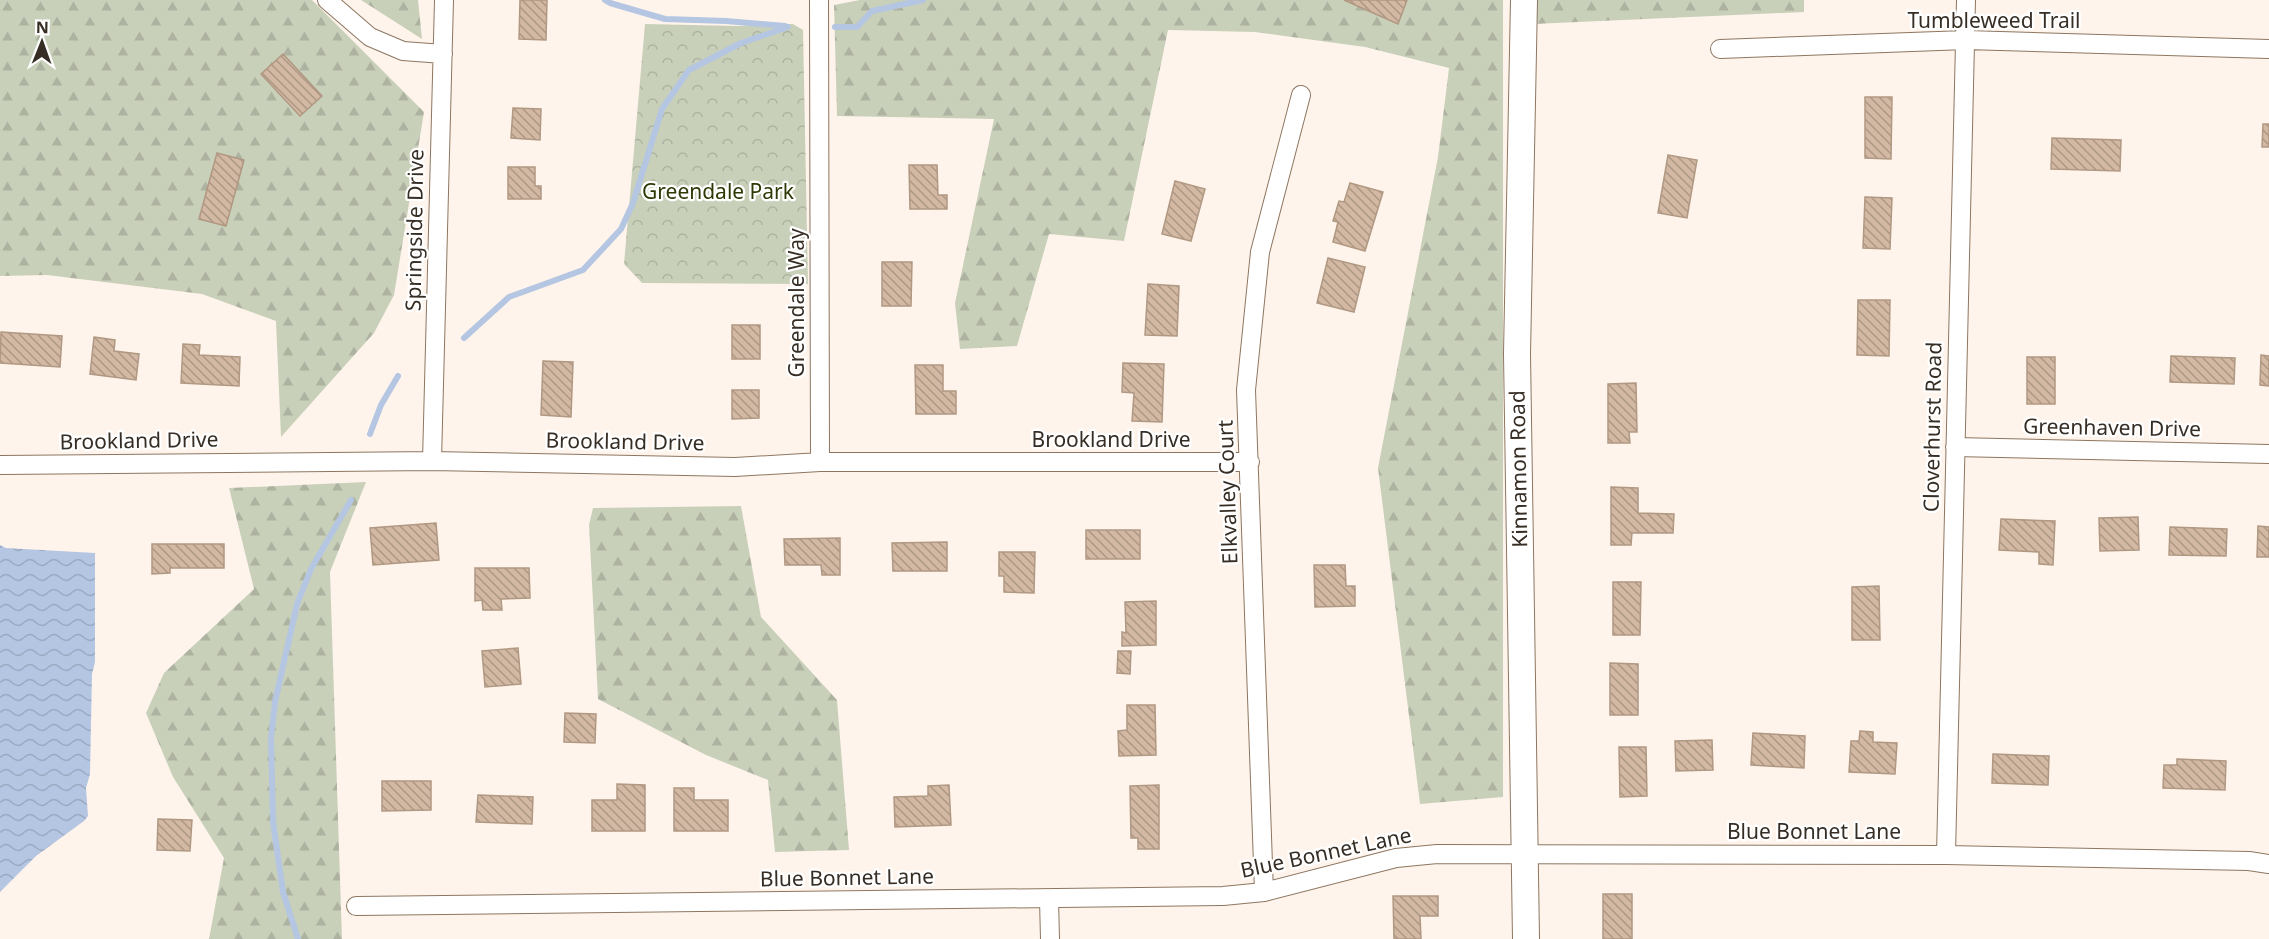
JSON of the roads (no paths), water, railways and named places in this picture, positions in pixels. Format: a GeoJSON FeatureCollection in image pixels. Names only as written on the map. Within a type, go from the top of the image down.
{"type":"FeatureCollection","features":[{"type":"Feature","properties":{"kind":"main road","name":"Kinnamon Road"},"geometry":{"type":"LineString","coordinates":[[1524,0],[1517,354],[1526,939]]}},
{"type":"Feature","properties":{"kind":"street"},"geometry":{"type":"LineString","coordinates":[[327,0],[370,37],[404,51],[443,54]]}},
{"type":"Feature","properties":{"kind":"street","name":"Springside Drive"},"geometry":{"type":"LineString","coordinates":[[432,461],[444,0]]}},
{"type":"Feature","properties":{"kind":"street","name":"Greendale Way"},"geometry":{"type":"LineString","coordinates":[[819,0],[820,462]]}},
{"type":"Feature","properties":{"kind":"street","name":"Cloverhurst Road"},"geometry":{"type":"LineString","coordinates":[[1946,855],[1966,0]]}},
{"type":"Feature","properties":{"kind":"street","name":"Tumbleweed Trail"},"geometry":{"type":"LineString","coordinates":[[1720,49],[1966,40],[2269,49]]}},
{"type":"Feature","properties":{"kind":"street","name":"Elkvalley Court"},"geometry":{"type":"LineString","coordinates":[[1264,892],[1246,390],[1260,252],[1301,95]]}},
{"type":"Feature","properties":{"kind":"street","name":"Greenhaven Drive"},"geometry":{"type":"LineString","coordinates":[[1955,447],[2269,454]]}},
{"type":"Feature","properties":{"kind":"street","name":"Brookland Drive"},"geometry":{"type":"LineString","coordinates":[[0,465],[432,461],[735,467],[820,462],[1250,462]]}},
{"type":"Feature","properties":{"kind":"street","name":"Blue Bonnet Lane"},"geometry":{"type":"LineString","coordinates":[[356,906],[1190,897],[1264,892],[1396,858],[1437,854],[1946,855],[2249,861],[2269,864]]}},
{"type":"Feature","properties":{"kind":"street"},"geometry":{"type":"LineString","coordinates":[[1049,899],[1050,939]]}},
{"type":"Feature","properties":{"kind":"water"},"geometry":{"type":"Polygon","coordinates":[[[0,545],[6,548],[95,553],[95,662],[92,674],[90,774],[86,788],[88,816],[36,856],[0,892],[0,545]]]}},
{"type":"Feature","properties":{"kind":"waterway"},"geometry":{"type":"LineString","coordinates":[[605,0],[665,19],[785,26]]}},
{"type":"Feature","properties":{"kind":"waterway"},"geometry":{"type":"LineString","coordinates":[[835,27],[857,27],[872,11],[923,0]]}},
{"type":"Feature","properties":{"kind":"waterway"},"geometry":{"type":"LineString","coordinates":[[464,338],[509,297],[583,270],[621,229],[633,203],[662,109],[689,70],[741,43],[788,27]]}},
{"type":"Feature","properties":{"kind":"waterway"},"geometry":{"type":"LineString","coordinates":[[370,434],[381,405],[398,376]]}},
{"type":"Feature","properties":{"kind":"waterway"},"geometry":{"type":"LineString","coordinates":[[298,939],[283,892],[273,822],[271,738],[275,702],[297,604],[311,569],[351,500]]}},
{"type":"Feature","properties":{"kind":"park label","name":"Greendale Park"},"geometry":{"type":"Point","coordinates":[718,192]}}]}
